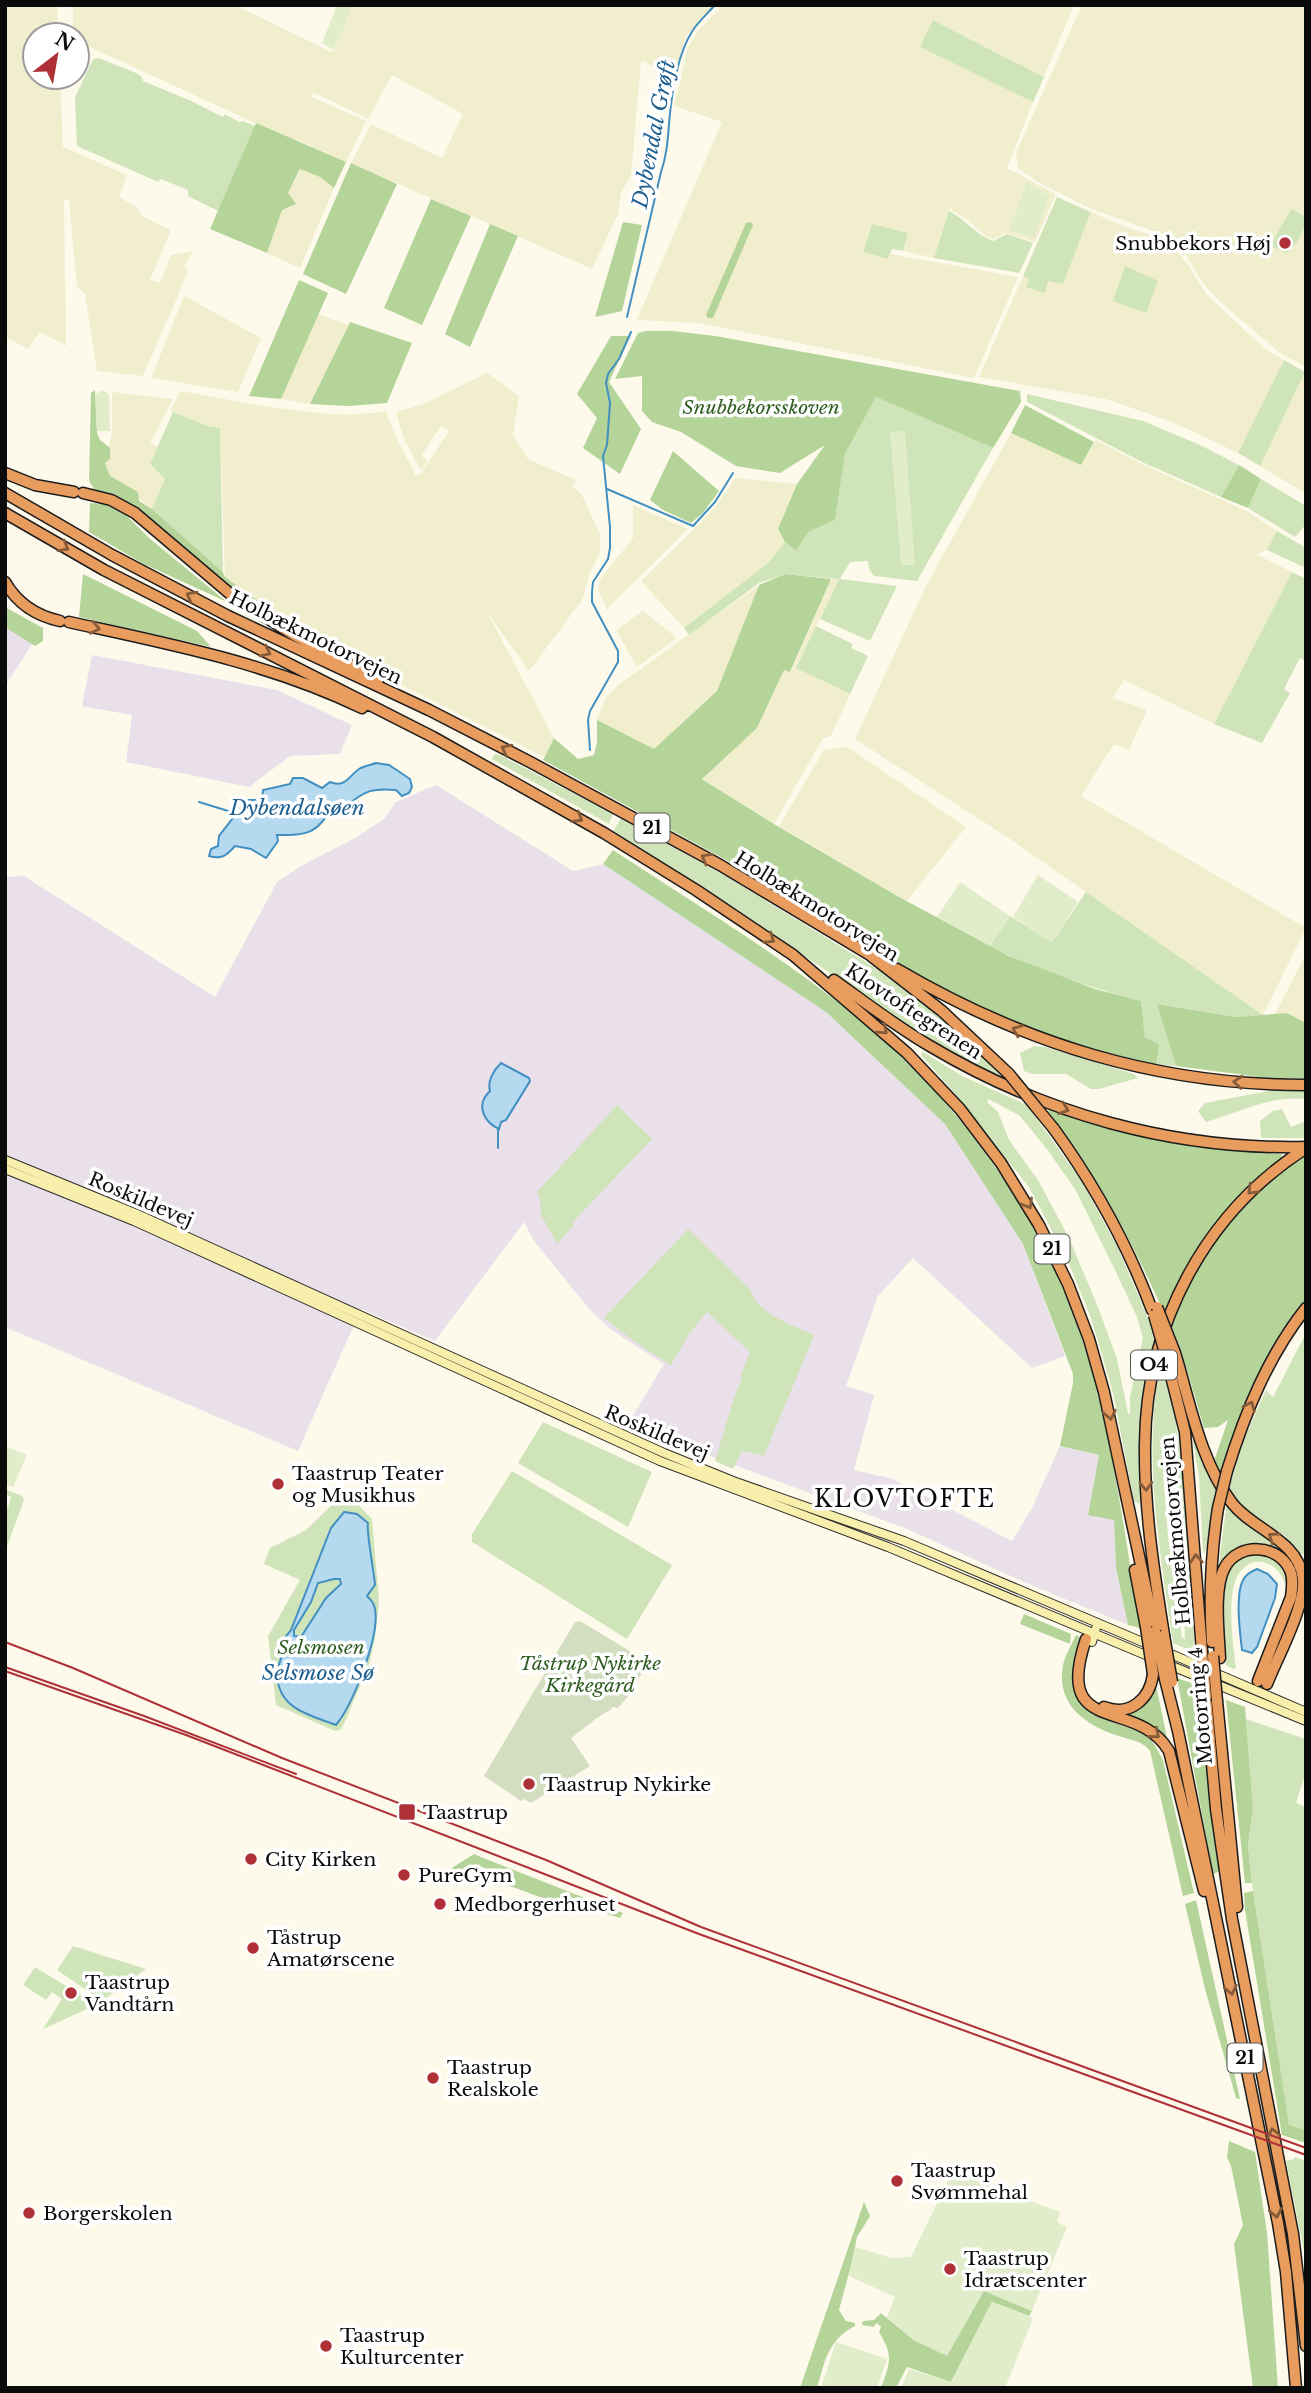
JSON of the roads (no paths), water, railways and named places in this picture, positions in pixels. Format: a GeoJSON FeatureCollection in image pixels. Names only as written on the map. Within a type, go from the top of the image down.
{"type":"FeatureCollection","features":[{"type":"Feature","properties":{"kind":"highway"},"geometry":{"type":"LineString","coordinates":[[5,473],[36,485],[111,500],[135,513],[235,598],[294,635],[429,710]]}},
{"type":"Feature","properties":{"kind":"highway","name":"Holbækmotorvejen"},"geometry":{"type":"LineString","coordinates":[[5,493],[112,555],[228,615],[429,710],[610,804],[870,955],[943,1011],[1009,1074],[1054,1129],[1100,1195],[1113,1222],[1128,1242],[1171,1355],[1185,1432],[1212,1655],[1216,1809],[1232,1919],[1293,2234],[1306,2346]]}},
{"type":"Feature","properties":{"kind":"highway","name":"Holbækmotorvejen"},"geometry":{"type":"LineString","coordinates":[[5,513],[104,570],[508,777],[635,852],[793,955],[876,1024],[929,1074],[976,1129],[1018,1189],[1058,1262],[1089,1339],[1107,1402],[1126,1494],[1132,1550],[1169,1680],[1278,2223],[1286,2272],[1296,2388]]}},
{"type":"Feature","properties":{"kind":"highway"},"geometry":{"type":"LineString","coordinates":[[5,582],[16,598],[28,608],[64,622],[252,664],[317,688],[400,727],[433,737]]}},
{"type":"Feature","properties":{"kind":"highway","name":"Klovtoftegrenen"},"geometry":{"type":"LineString","coordinates":[[793,955],[928,1045],[991,1079],[1048,1104],[1159,1135],[1212,1143],[1277,1148],[1306,1147]]}},
{"type":"Feature","properties":{"kind":"highway","name":"Klovtoftegrenen"},"geometry":{"type":"LineString","coordinates":[[870,955],[982,1015],[1073,1050],[1177,1075],[1259,1084],[1306,1085]]}},
{"type":"Feature","properties":{"kind":"highway","name":"Motorring 4"},"geometry":{"type":"LineString","coordinates":[[1155,1631],[1145,1468],[1147,1399],[1158,1348],[1176,1297],[1219,1226],[1254,1187],[1306,1147]]}},
{"type":"Feature","properties":{"kind":"highway","name":"Motorring 4"},"geometry":{"type":"LineString","coordinates":[[1212,1655],[1212,1553],[1227,1471],[1256,1391],[1277,1352],[1306,1308]]}},
{"type":"Feature","properties":{"kind":"highway","name":"21"},"geometry":{"type":"LineString","coordinates":[[1171,1355],[1217,1480],[1239,1511],[1286,1546],[1297,1559],[1301,1569],[1304,1581],[1301,1600],[1258,1691]]}},
{"type":"Feature","properties":{"kind":"highway"},"geometry":{"type":"LineString","coordinates":[[1215,1701],[1212,1655],[1224,1568],[1230,1560],[1245,1550],[1263,1549],[1279,1556],[1290,1570],[1292,1588],[1258,1691]]}},
{"type":"Feature","properties":{"kind":"highway"},"geometry":{"type":"LineString","coordinates":[[1093,1633],[1084,1664],[1084,1683],[1093,1699],[1100,1705],[1118,1710],[1136,1705],[1149,1692],[1153,1674],[1155,1631]]}},
{"type":"Feature","properties":{"kind":"highway"},"geometry":{"type":"LineString","coordinates":[[1093,1633],[1078,1672],[1079,1684],[1087,1702],[1106,1715],[1146,1726],[1164,1742],[1169,1751],[1212,1924],[1224,1956]]}},
{"type":"Feature","properties":{"kind":"highway","name":"Motorring 4"},"geometry":{"type":"LineString","coordinates":[[1215,1701],[1240,1951]]}},
{"type":"Feature","properties":{"kind":"main road","name":"Roskildevej"},"geometry":{"type":"LineString","coordinates":[[5,1160],[137,1214],[664,1454],[916,1546],[1041,1601],[1093,1633],[1143,1654],[1258,1691],[1306,1721]]}},
{"type":"Feature","properties":{"kind":"main road","name":"Roskildevej"},"geometry":{"type":"LineString","coordinates":[[5,1169],[134,1221],[660,1461],[907,1554],[1031,1606],[1087,1623],[1093,1633],[1194,1664],[1306,1712]]}},
{"type":"Feature","properties":{"kind":"main road"},"geometry":{"type":"LineString","coordinates":[[801,1514],[902,1545],[916,1546]]}},
{"type":"Feature","properties":{"kind":"main road"},"geometry":{"type":"LineString","coordinates":[[907,1554],[913,1552],[924,1555],[1041,1601]]}},
{"type":"Feature","properties":{"kind":"water","name":"Dybendalsøen"},"geometry":{"type":"Polygon","coordinates":[[[376,763],[389,765],[410,779],[412,787],[409,793],[402,796],[396,790],[382,789],[365,793],[348,805],[333,805],[328,815],[311,831],[277,835],[278,841],[266,858],[251,849],[235,846],[224,856],[209,856],[211,849],[218,846],[219,836],[247,800],[255,800],[264,812],[269,807],[262,801],[263,790],[290,784],[293,778],[303,778],[322,788],[330,782],[339,784],[359,769],[376,763]]]}},
{"type":"Feature","properties":{"kind":"water"},"geometry":{"type":"Polygon","coordinates":[[[501,1063],[530,1081],[506,1120],[501,1122],[499,1129],[489,1122],[482,1107],[485,1096],[490,1091],[492,1076],[501,1063]]]}},
{"type":"Feature","properties":{"kind":"water","name":"Selsmose Sø"},"geometry":{"type":"Polygon","coordinates":[[[344,1512],[357,1514],[368,1523],[375,1585],[367,1596],[375,1609],[369,1652],[350,1702],[336,1725],[306,1714],[289,1703],[279,1686],[277,1674],[284,1648],[279,1645],[291,1630],[331,1528],[344,1512]],[[340,1579],[318,1583],[311,1602],[294,1630],[294,1636],[301,1637],[326,1598],[341,1584],[340,1579]]]}},
{"type":"Feature","properties":{"kind":"water"},"geometry":{"type":"Polygon","coordinates":[[[1257,1569],[1268,1574],[1277,1584],[1275,1598],[1257,1647],[1252,1653],[1242,1650],[1239,1595],[1244,1578],[1257,1569]]]}},
{"type":"Feature","properties":{"kind":"waterway","name":"Dybendal Grøft"},"geometry":{"type":"LineString","coordinates":[[627,317],[665,157],[680,59],[693,30],[715,5]]}},
{"type":"Feature","properties":{"kind":"waterway","name":"Dybendal Grøft"},"geometry":{"type":"LineString","coordinates":[[590,750],[590,711],[618,662],[618,651],[592,602],[593,582],[608,559],[610,548],[603,456],[607,445],[610,403],[606,383],[608,374],[619,359],[631,332]]}},
{"type":"Feature","properties":{"kind":"waterway"},"geometry":{"type":"LineString","coordinates":[[607,489],[693,526],[715,502],[733,473]]}},
{"type":"Feature","properties":{"kind":"waterway"},"geometry":{"type":"LineString","coordinates":[[199,802],[238,814]]}},
{"type":"Feature","properties":{"kind":"waterway"},"geometry":{"type":"LineString","coordinates":[[498,1129],[498,1148]]}},
{"type":"Feature","properties":{"kind":"tram line"},"geometry":{"type":"LineString","coordinates":[[5,1642],[73,1668],[282,1758],[546,1860],[701,1927],[1306,2148]]}},
{"type":"Feature","properties":{"kind":"tram line"},"geometry":{"type":"LineString","coordinates":[[5,1667],[296,1774]]}},
{"type":"Feature","properties":{"kind":"railway"},"geometry":{"type":"LineString","coordinates":[[5,1671],[186,1735],[699,1934],[1306,2155]]}},
{"type":"Feature","properties":{"kind":"place","name":"Snubbekors Høj"},"geometry":{"type":"Point","coordinates":[1285,243]}},
{"type":"Feature","properties":{"kind":"place","name":"Taastrup Teater og Musikhus"},"geometry":{"type":"Point","coordinates":[278,1484]}},
{"type":"Feature","properties":{"kind":"place","name":"Taastrup Nykirke"},"geometry":{"type":"Point","coordinates":[529,1784]}},
{"type":"Feature","properties":{"kind":"place","name":"Taastrup"},"geometry":{"type":"Point","coordinates":[407,1812]}},
{"type":"Feature","properties":{"kind":"place","name":"City Kirken"},"geometry":{"type":"Point","coordinates":[251,1859]}},
{"type":"Feature","properties":{"kind":"place","name":"PureGym"},"geometry":{"type":"Point","coordinates":[404,1875]}},
{"type":"Feature","properties":{"kind":"place","name":"Medborgerhuset"},"geometry":{"type":"Point","coordinates":[440,1904]}},
{"type":"Feature","properties":{"kind":"place","name":"Tåstrup Amatørscene"},"geometry":{"type":"Point","coordinates":[253,1948]}},
{"type":"Feature","properties":{"kind":"place","name":"Taastrup Vandtårn"},"geometry":{"type":"Point","coordinates":[71,1993]}},
{"type":"Feature","properties":{"kind":"place","name":"Taastrup Realskole"},"geometry":{"type":"Point","coordinates":[433,2078]}},
{"type":"Feature","properties":{"kind":"place","name":"Taastrup Svømmehal"},"geometry":{"type":"Point","coordinates":[897,2181]}},
{"type":"Feature","properties":{"kind":"place","name":"Borgerskolen"},"geometry":{"type":"Point","coordinates":[29,2213]}},
{"type":"Feature","properties":{"kind":"place","name":"Taastrup Idrætscenter"},"geometry":{"type":"Point","coordinates":[950,2269]}},
{"type":"Feature","properties":{"kind":"place","name":"Taastrup Kulturcenter"},"geometry":{"type":"Point","coordinates":[326,2346]}},
{"type":"Feature","properties":{"kind":"district","name":"KLOVTOFTE"},"geometry":{"type":"Point","coordinates":[905,1499]}},
{"type":"Feature","properties":{"kind":"park label","name":"Snubbekorsskoven"},"geometry":{"type":"Point","coordinates":[761,407]}},
{"type":"Feature","properties":{"kind":"park label","name":"Selsmosen"},"geometry":{"type":"Point","coordinates":[321,1647]}},
{"type":"Feature","properties":{"kind":"park label","name":"Tåstrup Nykirke Kirkegård"},"geometry":{"type":"Point","coordinates":[590,1674]}}]}
